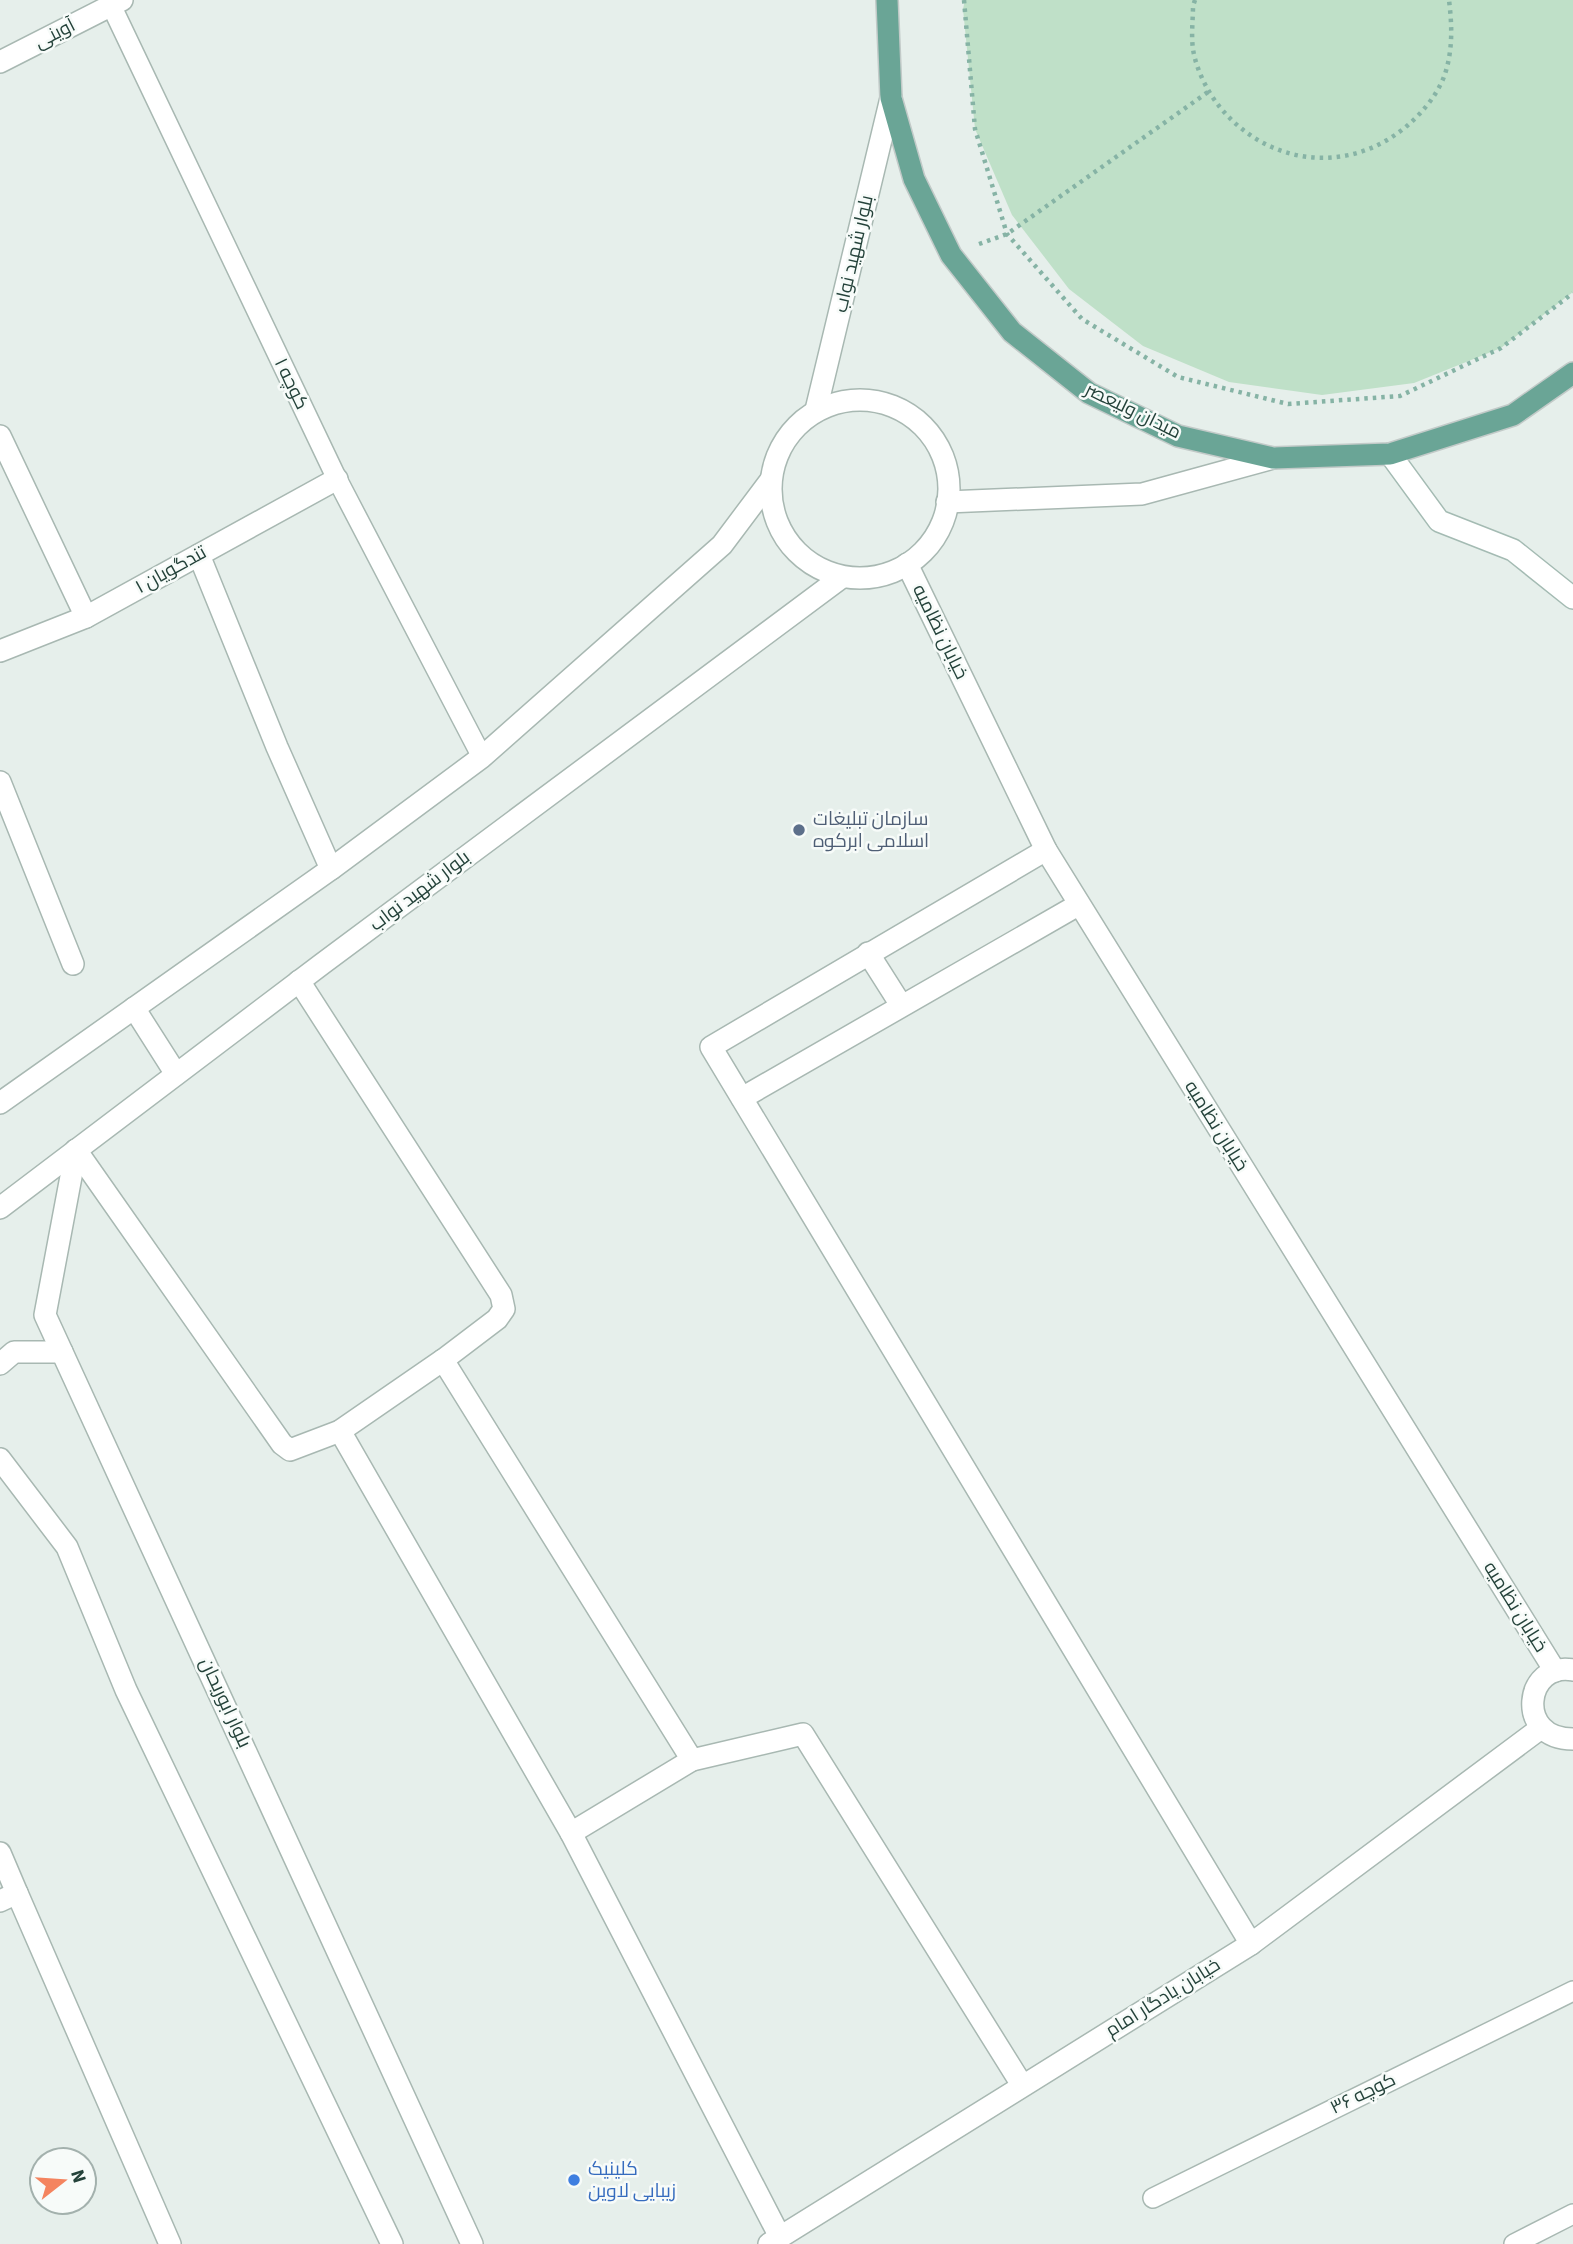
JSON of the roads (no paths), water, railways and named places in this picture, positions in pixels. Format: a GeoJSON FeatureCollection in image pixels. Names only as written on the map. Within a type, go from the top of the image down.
{"type":"FeatureCollection","features":[{"type":"Feature","properties":{"kind":"main road","name":"میدان ولیعصر"},"geometry":{"type":"LineString","coordinates":[[887,0],[891,98],[914,179],[951,255],[1012,332],[1089,393],[1178,436],[1273,458],[1390,454],[1513,415],[1573,373]]}},
{"type":"Feature","properties":{"kind":"street","name":"آوینی"},"geometry":{"type":"LineString","coordinates":[[0,62],[116,3]]}},
{"type":"Feature","properties":{"kind":"street","name":"بلوار شهید نواب"},"geometry":{"type":"LineString","coordinates":[[816,410],[891,98]]}},
{"type":"Feature","properties":{"kind":"street"},"geometry":{"type":"LineString","coordinates":[[0,1102],[331,869],[482,757],[722,545],[770,481],[784,440],[816,410],[848,400],[880,402],[911,415],[934,439],[946,469],[947,502],[941,524],[930,544],[907,564],[887,574],[865,578],[842,577],[812,565],[788,543],[773,513],[770,481]]}},
{"type":"Feature","properties":{"kind":"street"},"geometry":{"type":"LineString","coordinates":[[0,436],[86,617]]}},
{"type":"Feature","properties":{"kind":"street"},"geometry":{"type":"LineString","coordinates":[[1390,454],[1439,521],[1513,550],[1573,598]]}},
{"type":"Feature","properties":{"kind":"street"},"geometry":{"type":"LineString","coordinates":[[947,502],[1142,494],[1273,458]]}},
{"type":"Feature","properties":{"kind":"street","name":"تندگویان ۱"},"geometry":{"type":"LineString","coordinates":[[0,651],[86,617],[337,479]]}},
{"type":"Feature","properties":{"kind":"street"},"geometry":{"type":"LineString","coordinates":[[199,555],[277,747],[331,869]]}},
{"type":"Feature","properties":{"kind":"street","name":"خیابان نظامیه"},"geometry":{"type":"LineString","coordinates":[[907,564],[1046,850],[1078,905],[1564,1670]]}},
{"type":"Feature","properties":{"kind":"street","name":"بلوار شهید نواب"},"geometry":{"type":"LineString","coordinates":[[0,1208],[299,981],[842,577]]}},
{"type":"Feature","properties":{"kind":"street"},"geometry":{"type":"LineString","coordinates":[[0,782],[73,964]]}},
{"type":"Feature","properties":{"kind":"street"},"geometry":{"type":"LineString","coordinates":[[1046,850],[711,1047],[1251,1944]]}},
{"type":"Feature","properties":{"kind":"street"},"geometry":{"type":"LineString","coordinates":[[742,1098],[1078,905]]}},
{"type":"Feature","properties":{"kind":"street"},"geometry":{"type":"LineString","coordinates":[[868,953],[901,1005]]}},
{"type":"Feature","properties":{"kind":"street"},"geometry":{"type":"LineString","coordinates":[[76,1150],[282,1444],[290,1450],[340,1431],[443,1360],[497,1319],[504,1309],[501,1295],[299,981]]}},
{"type":"Feature","properties":{"kind":"street"},"geometry":{"type":"LineString","coordinates":[[134,1007],[176,1074]]}},
{"type":"Feature","properties":{"kind":"street","name":"بلوار ابوریحان"},"geometry":{"type":"LineString","coordinates":[[76,1150],[45,1315],[472,2244]]}},
{"type":"Feature","properties":{"kind":"street"},"geometry":{"type":"LineString","coordinates":[[0,1364],[14,1352],[62,1352]]}},
{"type":"Feature","properties":{"kind":"street"},"geometry":{"type":"LineString","coordinates":[[443,1360],[692,1760]]}},
{"type":"Feature","properties":{"kind":"street"},"geometry":{"type":"LineString","coordinates":[[340,1431],[571,1833],[774,2240]]}},
{"type":"Feature","properties":{"kind":"street"},"geometry":{"type":"LineString","coordinates":[[0,1458],[67,1548],[125,1690],[392,2244]]}},
{"type":"Feature","properties":{"kind":"street"},"geometry":{"type":"LineString","coordinates":[[1564,1670],[1545,1676],[1533,1696],[1532,1707],[1534,1718],[1550,1736],[1573,1739]]}},
{"type":"Feature","properties":{"kind":"street","name":"خیابان یادگار امام"},"geometry":{"type":"LineString","coordinates":[[774,2240],[1251,1944],[1541,1728]]}},
{"type":"Feature","properties":{"kind":"street"},"geometry":{"type":"LineString","coordinates":[[571,1833],[692,1760],[803,1734],[1022,2085]]}},
{"type":"Feature","properties":{"kind":"street"},"geometry":{"type":"LineString","coordinates":[[0,1853],[9,1897],[170,2244]]}},
{"type":"Feature","properties":{"kind":"lane","name":"کوچه ۱"},"geometry":{"type":"LineString","coordinates":[[116,3],[337,479],[482,757]]}},
{"type":"Feature","properties":{"kind":"lane","name":"کوچه ۳۶"},"geometry":{"type":"LineString","coordinates":[[1153,2198],[1573,1991]]}},
{"type":"Feature","properties":{"kind":"lane"},"geometry":{"type":"LineString","coordinates":[[1514,2244],[1573,2214]]}},
{"type":"Feature","properties":{"kind":"place","name":"سازمان تبلیغات اسلامی ابرکوه"},"geometry":{"type":"Point","coordinates":[799,830]}},
{"type":"Feature","properties":{"kind":"place","name":"کلینیک زیبایی لاوین"},"geometry":{"type":"Point","coordinates":[574,2180]}}]}
